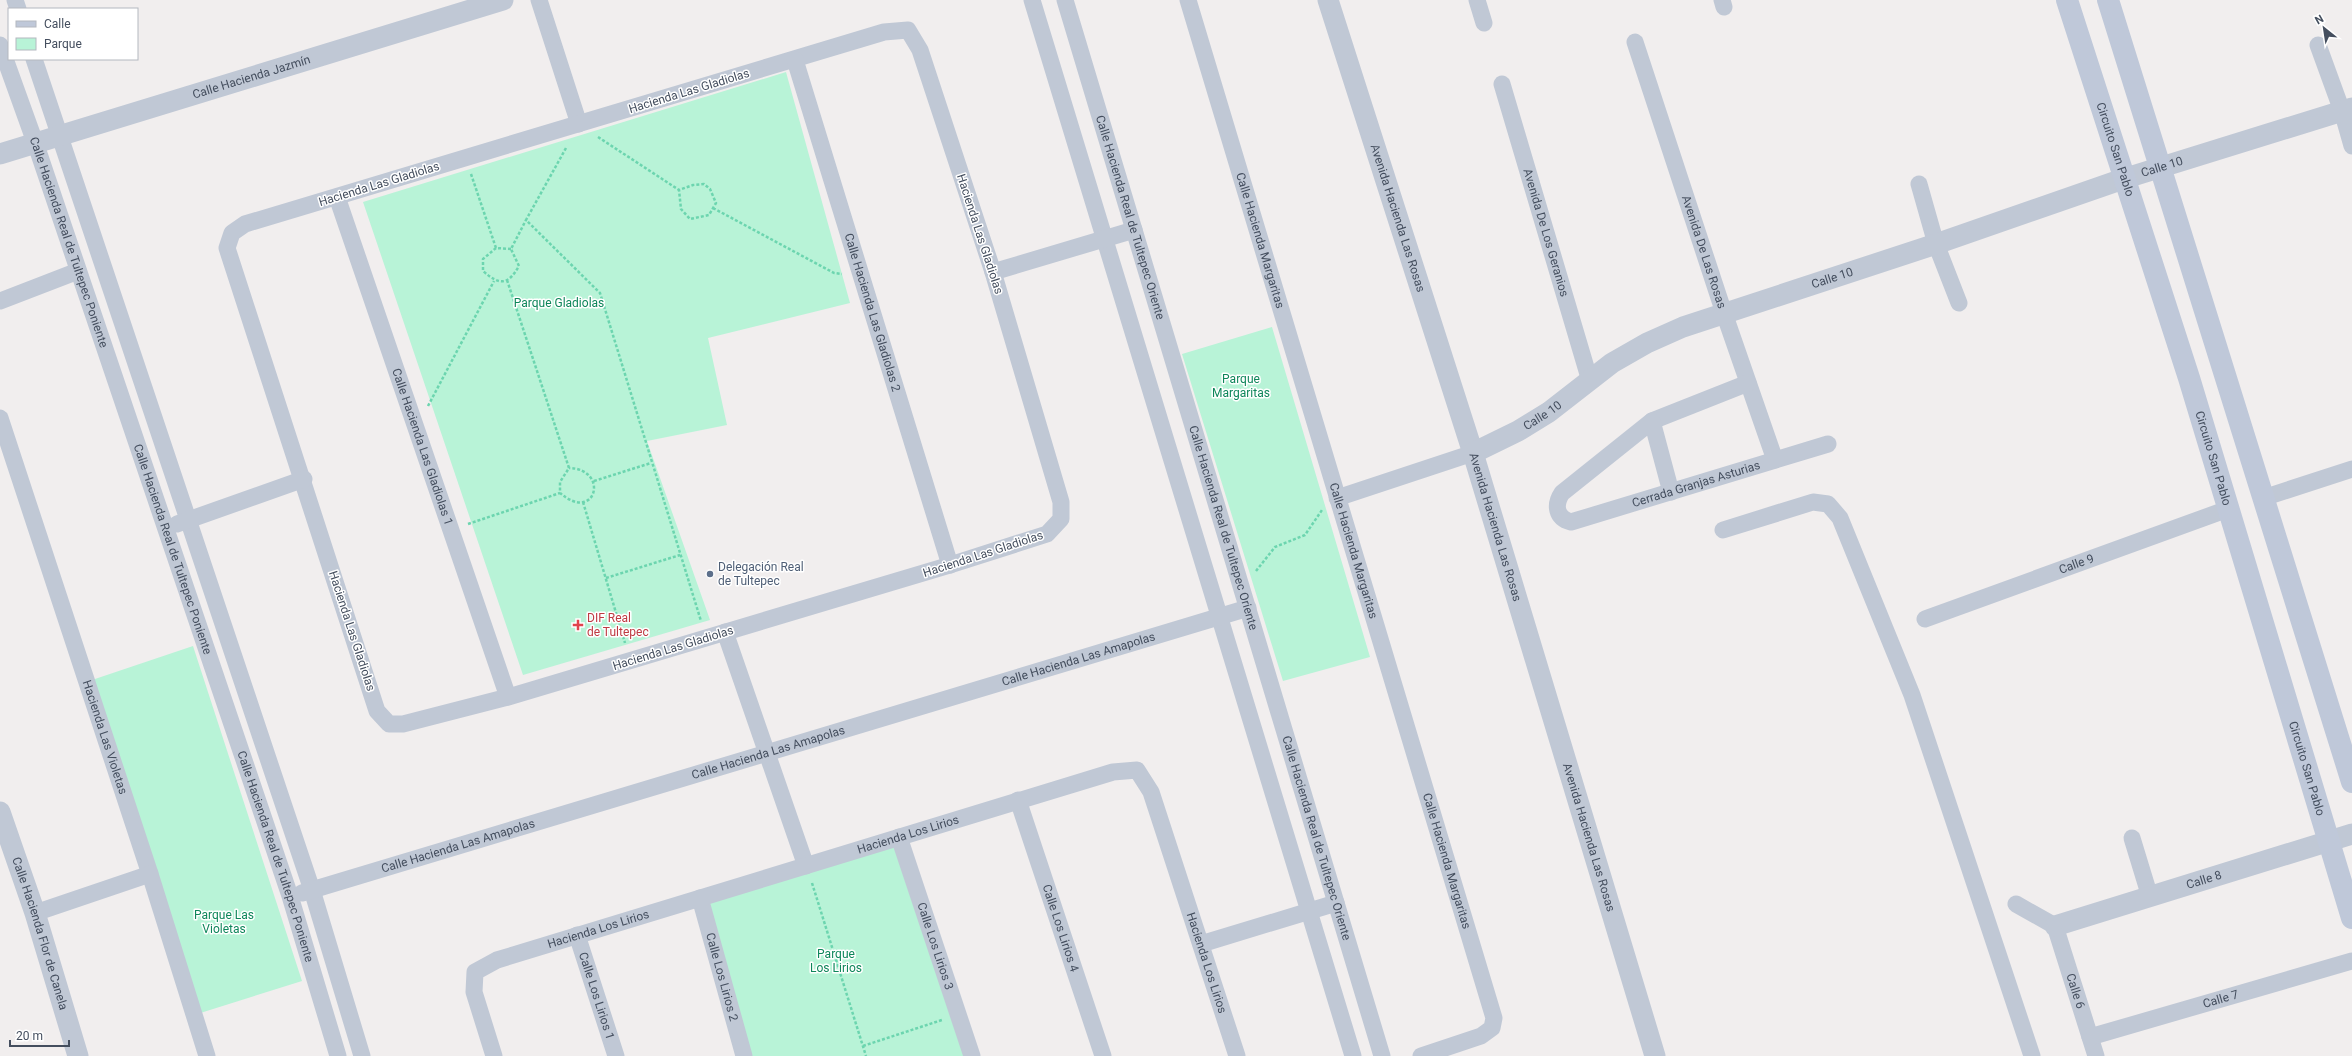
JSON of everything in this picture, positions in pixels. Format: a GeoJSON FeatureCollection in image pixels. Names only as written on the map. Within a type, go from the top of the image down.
{"type":"FeatureCollection","features":[{"type":"Feature","properties":{"kind":"main road","name":"Circuito San Pablo"},"geometry":{"type":"LineString","coordinates":[[2067,0],[2123,179],[2189,378],[2352,918]]}},
{"type":"Feature","properties":{"kind":"main road"},"geometry":{"type":"LineString","coordinates":[[2108,0],[2352,782]]}},
{"type":"Feature","properties":{"kind":"street","name":"Calle Hacienda Jazmín"},"geometry":{"type":"LineString","coordinates":[[0,154],[36,145],[503,0]]}},
{"type":"Feature","properties":{"kind":"street"},"geometry":{"type":"LineString","coordinates":[[539,0],[579,124]]}},
{"type":"Feature","properties":{"kind":"street"},"geometry":{"type":"LineString","coordinates":[[1032,0],[1353,1056]]}},
{"type":"Feature","properties":{"kind":"street","name":"Calle Hacienda Real de Tultepec Oriente"},"geometry":{"type":"LineString","coordinates":[[1065,0],[1382,1056]]}},
{"type":"Feature","properties":{"kind":"street","name":"Calle Hacienda Margaritas"},"geometry":{"type":"LineString","coordinates":[[1188,0],[1494,1018],[1492,1028],[1481,1036],[1421,1056]]}},
{"type":"Feature","properties":{"kind":"street","name":"Avenida Hacienda Las Rosas"},"geometry":{"type":"LineString","coordinates":[[1328,0],[1473,452],[1655,1056]]}},
{"type":"Feature","properties":{"kind":"street"},"geometry":{"type":"LineString","coordinates":[[1477,0],[1484,23]]}},
{"type":"Feature","properties":{"kind":"street","name":"Hacienda Las Gladiolas"},"geometry":{"type":"LineString","coordinates":[[908,30],[920,50],[993,272],[1061,502],[1061,519],[1047,534],[950,565],[508,697],[403,724],[389,724],[378,711],[304,479],[227,248],[232,233],[245,224],[579,124],[884,32],[908,30]]}},
{"type":"Feature","properties":{"kind":"street","name":"Avenida De Las Rosas"},"geometry":{"type":"LineString","coordinates":[[1635,42],[1724,313],[1775,460]]}},
{"type":"Feature","properties":{"kind":"street","name":"Calle Hacienda Real de Tultepec Poniente"},"geometry":{"type":"LineString","coordinates":[[0,45],[36,145],[290,896],[338,1056]]}},
{"type":"Feature","properties":{"kind":"street"},"geometry":{"type":"LineString","coordinates":[[2318,45],[2347,109],[2352,146]]}},
{"type":"Feature","properties":{"kind":"street","name":"Calle Hacienda Real de Tultepec Poniente"},"geometry":{"type":"LineString","coordinates":[[34,60],[58,138],[312,890],[362,1056]]}},
{"type":"Feature","properties":{"kind":"street","name":"Calle Hacienda Las Gladiolas 2"},"geometry":{"type":"LineString","coordinates":[[795,60],[950,565]]}},
{"type":"Feature","properties":{"kind":"street","name":"Avenida De Los Geranios"},"geometry":{"type":"LineString","coordinates":[[1502,84],[1590,381]]}},
{"type":"Feature","properties":{"kind":"street","name":"Calle 10"},"geometry":{"type":"LineString","coordinates":[[1337,498],[1473,452],[1518,431],[1549,412],[1612,363],[1647,342],[1683,327],[1936,244],[2123,179],[2347,109]]}},
{"type":"Feature","properties":{"kind":"street"},"geometry":{"type":"LineString","coordinates":[[1919,184],[1936,244],[1959,303]]}},
{"type":"Feature","properties":{"kind":"street","name":"Calle Hacienda Las Gladiolas 1"},"geometry":{"type":"LineString","coordinates":[[337,197],[508,697]]}},
{"type":"Feature","properties":{"kind":"street"},"geometry":{"type":"LineString","coordinates":[[993,272],[1134,230]]}},
{"type":"Feature","properties":{"kind":"street"},"geometry":{"type":"LineString","coordinates":[[0,301],[78,270]]}},
{"type":"Feature","properties":{"kind":"street"},"geometry":{"type":"LineString","coordinates":[[1671,492],[1652,421],[1748,383]]}},
{"type":"Feature","properties":{"kind":"street","name":"Hacienda Las Violetas"},"geometry":{"type":"LineString","coordinates":[[0,418],[150,874],[207,1056]]}},
{"type":"Feature","properties":{"kind":"street","name":"Cerrada Granjas Asturias"},"geometry":{"type":"LineString","coordinates":[[1652,421],[1562,493],[1557,504],[1559,516],[1564,520],[1571,522],[1828,444]]}},
{"type":"Feature","properties":{"kind":"street"},"geometry":{"type":"LineString","coordinates":[[2263,498],[2352,469]]}},
{"type":"Feature","properties":{"kind":"street"},"geometry":{"type":"LineString","coordinates":[[166,528],[304,479]]}},
{"type":"Feature","properties":{"kind":"street"},"geometry":{"type":"LineString","coordinates":[[1723,530],[1812,502],[1828,504],[1840,518],[1912,695],[2032,1056]]}},
{"type":"Feature","properties":{"kind":"street","name":"Calle 9"},"geometry":{"type":"LineString","coordinates":[[1925,619],[2228,509]]}},
{"type":"Feature","properties":{"kind":"street","name":"Calle Hacienda Las Amapolas"},"geometry":{"type":"LineString","coordinates":[[290,896],[1248,608]]}},
{"type":"Feature","properties":{"kind":"street"},"geometry":{"type":"LineString","coordinates":[[726,632],[806,866]]}},
{"type":"Feature","properties":{"kind":"street","name":"Hacienda Los Lirios"},"geometry":{"type":"LineString","coordinates":[[494,1056],[474,992],[474,972],[497,960],[1018,800],[1113,772],[1137,770],[1151,792],[1237,1056]]}},
{"type":"Feature","properties":{"kind":"street","name":"Calle Los Lirios 4"},"geometry":{"type":"LineString","coordinates":[[1018,800],[1103,1056]]}},
{"type":"Feature","properties":{"kind":"street","name":"Calle Hacienda Flor de Canela"},"geometry":{"type":"LineString","coordinates":[[0,812],[35,913],[78,1056]]}},
{"type":"Feature","properties":{"kind":"street","name":"Calle 8"},"geometry":{"type":"LineString","coordinates":[[2055,926],[2352,834]]}},
{"type":"Feature","properties":{"kind":"street","name":"Calle Los Lirios 3"},"geometry":{"type":"LineString","coordinates":[[900,837],[972,1056]]}},
{"type":"Feature","properties":{"kind":"street"},"geometry":{"type":"LineString","coordinates":[[2132,838],[2150,897]]}},
{"type":"Feature","properties":{"kind":"street"},"geometry":{"type":"LineString","coordinates":[[35,913],[150,874]]}},
{"type":"Feature","properties":{"kind":"street","name":"Calle Los Lirios 2"},"geometry":{"type":"LineString","coordinates":[[700,898],[744,1056]]}},
{"type":"Feature","properties":{"kind":"street"},"geometry":{"type":"LineString","coordinates":[[1200,944],[1336,903]]}},
{"type":"Feature","properties":{"kind":"street"},"geometry":{"type":"LineString","coordinates":[[2016,904],[2055,926]]}},
{"type":"Feature","properties":{"kind":"street","name":"Calle 6"},"geometry":{"type":"LineString","coordinates":[[2055,926],[2096,1056]]}},
{"type":"Feature","properties":{"kind":"street","name":"Calle Los Lirios 1"},"geometry":{"type":"LineString","coordinates":[[577,936],[616,1056]]}},
{"type":"Feature","properties":{"kind":"street","name":"Calle 7"},"geometry":{"type":"LineString","coordinates":[[2090,1037],[2352,961]]}},
{"type":"Feature","properties":{"kind":"path"},"geometry":{"type":"LineString","coordinates":[[511,249],[579,124],[679,190]]}},
{"type":"Feature","properties":{"kind":"path"},"geometry":{"type":"LineString","coordinates":[[466,158],[496,248]]}},
{"type":"Feature","properties":{"kind":"path"},"geometry":{"type":"LineString","coordinates":[[704,184],[710,189],[716,204],[709,215],[690,219],[681,209],[679,190],[693,185],[704,184]]}},
{"type":"Feature","properties":{"kind":"path"},"geometry":{"type":"LineString","coordinates":[[713,208],[834,273],[861,276]]}},
{"type":"Feature","properties":{"kind":"path"},"geometry":{"type":"LineString","coordinates":[[526,220],[600,293],[706,638]]}},
{"type":"Feature","properties":{"kind":"path"},"geometry":{"type":"LineString","coordinates":[[496,248],[511,249],[519,266],[513,276],[507,280],[503,282],[494,281],[483,271],[483,259],[496,248]]}},
{"type":"Feature","properties":{"kind":"path"},"geometry":{"type":"LineString","coordinates":[[507,280],[570,468]]}},
{"type":"Feature","properties":{"kind":"path"},"geometry":{"type":"LineString","coordinates":[[416,428],[494,281]]}},
{"type":"Feature","properties":{"kind":"path"},"geometry":{"type":"LineString","coordinates":[[594,481],[651,463]]}},
{"type":"Feature","properties":{"kind":"path"},"geometry":{"type":"LineString","coordinates":[[570,468],[579,468],[588,473],[594,481],[594,493],[588,500],[578,504],[570,502],[560,493],[560,482],[570,468]]}},
{"type":"Feature","properties":{"kind":"path"},"geometry":{"type":"LineString","coordinates":[[451,530],[560,493]]}},
{"type":"Feature","properties":{"kind":"path"},"geometry":{"type":"LineString","coordinates":[[1242,589],[1275,547],[1305,535],[1329,499],[1337,498]]}},
{"type":"Feature","properties":{"kind":"path"},"geometry":{"type":"LineString","coordinates":[[583,502],[630,661]]}},
{"type":"Feature","properties":{"kind":"path"},"geometry":{"type":"LineString","coordinates":[[606,578],[680,555]]}},
{"type":"Feature","properties":{"kind":"path"},"geometry":{"type":"LineString","coordinates":[[806,866],[866,1056]]}},
{"type":"Feature","properties":{"kind":"path"},"geometry":{"type":"LineString","coordinates":[[863,1046],[958,1014]]}},
{"type":"Feature","properties":{"kind":"green space","name":"Parque Gladiolas"},"geometry":{"type":"Polygon","coordinates":[[[786,72],[850,303],[708,338],[727,425],[647,441],[710,620],[523,675],[363,202],[786,72]]]}},
{"type":"Feature","properties":{"kind":"green space","name":"Parque Margaritas"},"geometry":{"type":"Polygon","coordinates":[[[1272,327],[1370,657],[1283,681],[1182,354],[1272,327]]]}},
{"type":"Feature","properties":{"kind":"green space","name":"Parque Las Violetas"},"geometry":{"type":"Polygon","coordinates":[[[193,646],[302,981],[194,1015],[89,681],[193,646]]]}},
{"type":"Feature","properties":{"kind":"green space","name":"Parque Los Lirios"},"geometry":{"type":"Polygon","coordinates":[[[898,842],[965,1056],[750,1056],[706,903],[898,842]]]}},
{"type":"Feature","properties":{"kind":"place","name":"Delegación Real de Tultepec"},"geometry":{"type":"Point","coordinates":[710,574]}},
{"type":"Feature","properties":{"kind":"place","name":"DIF Real de Tultepec"},"geometry":{"type":"Point","coordinates":[578,625]}}]}
